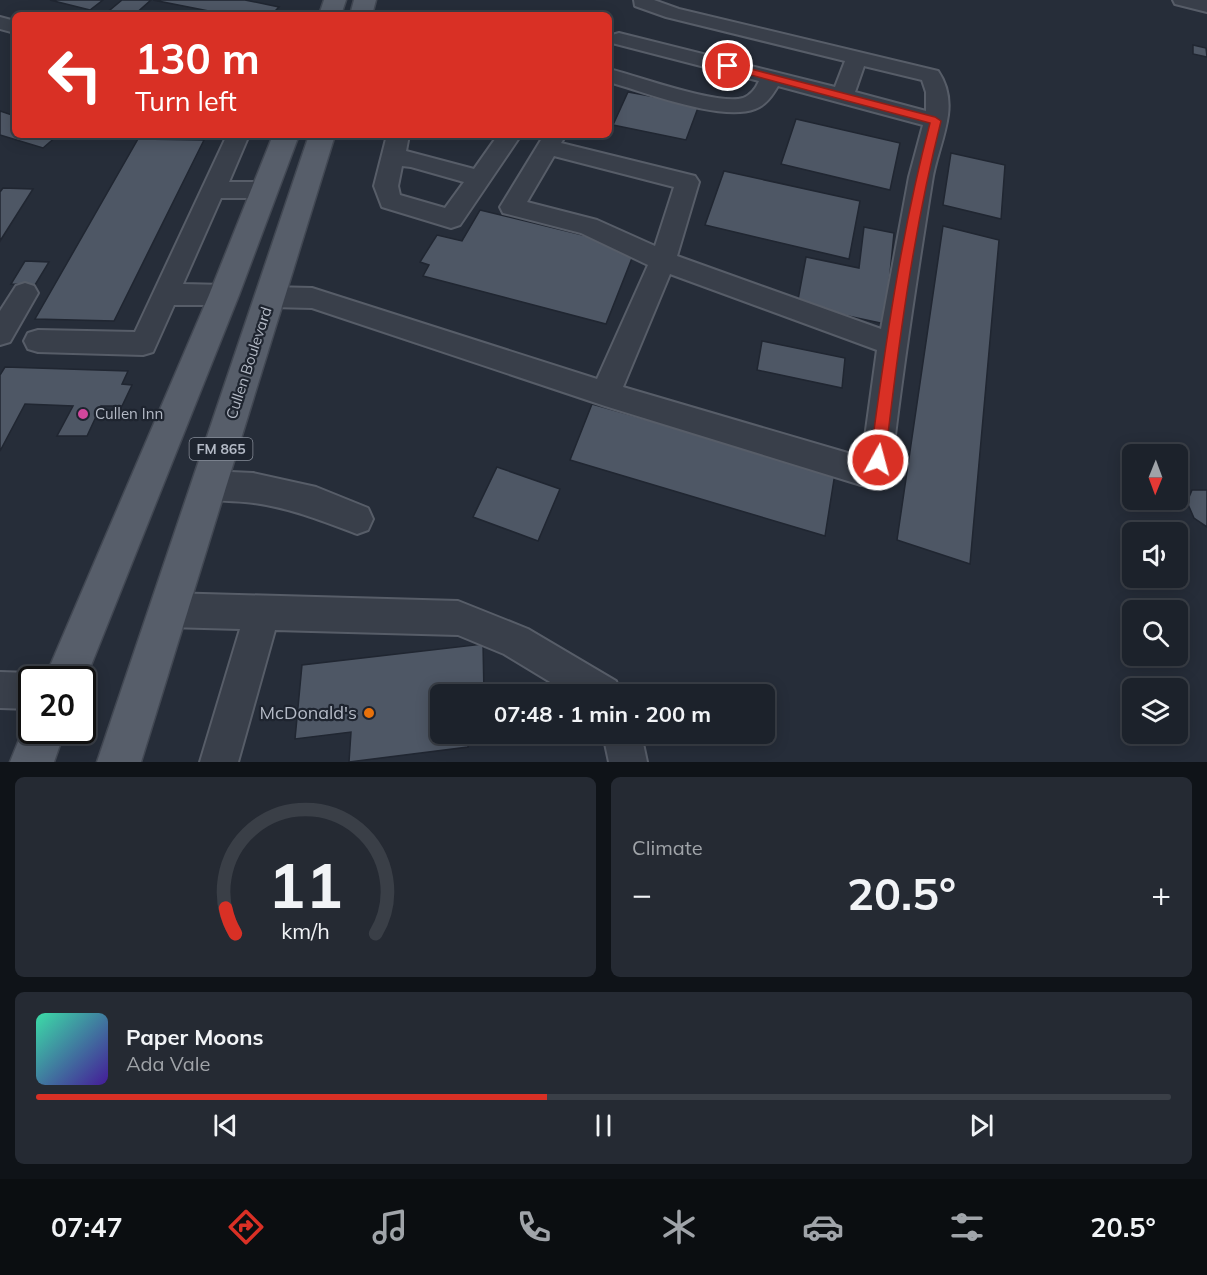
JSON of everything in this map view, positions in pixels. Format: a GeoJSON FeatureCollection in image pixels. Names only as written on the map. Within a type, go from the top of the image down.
{"type":"FeatureCollection","features":[{"type":"Feature","properties":{"kind":"main road","name":"FM 865"},"geometry":{"type":"LineString","coordinates":[[70,666],[224,296],[285,138]]}},
{"type":"Feature","properties":{"kind":"main road","name":"Cullen Boulevard"},"geometry":{"type":"LineString","coordinates":[[119,762],[321,138]]}},
{"type":"Feature","properties":{"kind":"main road"},"geometry":{"type":"LineString","coordinates":[[224,296],[270,297]]}},
{"type":"Feature","properties":{"kind":"main road"},"geometry":{"type":"LineString","coordinates":[[32,762],[39,744]]}},
{"type":"Feature","properties":{"kind":"street"},"geometry":{"type":"LineString","coordinates":[[1182,0],[1207,6]]}},
{"type":"Feature","properties":{"kind":"street"},"geometry":{"type":"LineString","coordinates":[[270,297],[312,298],[605,394],[861,471],[878,460],[892,344],[921,177],[935,121],[937,92],[931,76],[673,14],[627,23]]}},
{"type":"Feature","properties":{"kind":"street"},"geometry":{"type":"LineString","coordinates":[[627,23],[772,77],[935,121]]}},
{"type":"Feature","properties":{"kind":"street"},"geometry":{"type":"LineString","coordinates":[[843,96],[856,58]]}},
{"type":"Feature","properties":{"kind":"street"},"geometry":{"type":"LineString","coordinates":[[612,76],[718,105],[746,105],[761,96],[772,77]]}},
{"type":"Feature","properties":{"kind":"street"},"geometry":{"type":"LineString","coordinates":[[38,341],[143,344],[237,138]]}},
{"type":"Feature","properties":{"kind":"street"},"geometry":{"type":"LineString","coordinates":[[479,178],[411,159],[395,146],[386,186],[390,201],[451,219],[479,178],[503,138]]}},
{"type":"Feature","properties":{"kind":"street"},"geometry":{"type":"LineString","coordinates":[[605,394],[663,261],[687,182],[551,141],[512,207],[588,226],[663,261],[892,344]]}},
{"type":"Feature","properties":{"kind":"street"},"geometry":{"type":"LineString","coordinates":[[213,190],[264,190]]}},
{"type":"Feature","properties":{"kind":"street"},"geometry":{"type":"LineString","coordinates":[[0,334],[25,293]]}},
{"type":"Feature","properties":{"kind":"street"},"geometry":{"type":"LineString","coordinates":[[165,294],[224,296]]}},
{"type":"Feature","properties":{"kind":"street"},"geometry":{"type":"LineString","coordinates":[[209,486],[253,488],[306,500],[357,519]]}},
{"type":"Feature","properties":{"kind":"street"},"geometry":{"type":"LineString","coordinates":[[168,610],[458,618],[516,641],[587,684]]}},
{"type":"Feature","properties":{"kind":"street"},"geometry":{"type":"LineString","coordinates":[[219,762],[262,614]]}},
{"type":"Feature","properties":{"kind":"street"},"geometry":{"type":"LineString","coordinates":[[624,744],[628,762]]}},
{"type":"Feature","properties":{"kind":"building"},"geometry":{"type":"Polygon","coordinates":[[[50,0],[103,0],[90,10],[50,0]]]}},
{"type":"Feature","properties":{"kind":"building"},"geometry":{"type":"Polygon","coordinates":[[[122,0],[151,0],[137,12],[108,12],[122,0]]]}},
{"type":"Feature","properties":{"kind":"building"},"geometry":{"type":"Polygon","coordinates":[[[153,0],[245,0],[279,7],[274,12],[214,12],[153,0]]]}},
{"type":"Feature","properties":{"kind":"building"},"geometry":{"type":"Polygon","coordinates":[[[1193,45],[1206,48],[1207,57],[1193,54],[1193,45]]]}},
{"type":"Feature","properties":{"kind":"building"},"geometry":{"type":"Polygon","coordinates":[[[628,92],[699,105],[686,140],[613,125],[628,92]]]}},
{"type":"Feature","properties":{"kind":"building"},"geometry":{"type":"Polygon","coordinates":[[[0,111],[12,115],[12,138],[55,138],[43,148],[0,135],[0,111]]]}},
{"type":"Feature","properties":{"kind":"building"},"geometry":{"type":"Polygon","coordinates":[[[796,119],[900,143],[890,190],[781,164],[796,119]]]}},
{"type":"Feature","properties":{"kind":"building"},"geometry":{"type":"Polygon","coordinates":[[[138,139],[204,140],[114,321],[35,319],[138,139]]]}},
{"type":"Feature","properties":{"kind":"building"},"geometry":{"type":"Polygon","coordinates":[[[951,153],[1005,165],[1001,219],[943,205],[951,153]]]}},
{"type":"Feature","properties":{"kind":"building"},"geometry":{"type":"Polygon","coordinates":[[[724,171],[860,201],[849,259],[705,225],[724,171]]]}},
{"type":"Feature","properties":{"kind":"building"},"geometry":{"type":"Polygon","coordinates":[[[3,188],[33,189],[0,241],[0,192],[3,188]]]}},
{"type":"Feature","properties":{"kind":"building"},"geometry":{"type":"Polygon","coordinates":[[[480,210],[636,248],[606,324],[423,276],[429,265],[420,262],[437,235],[462,241],[480,210]]]}},
{"type":"Feature","properties":{"kind":"building"},"geometry":{"type":"Polygon","coordinates":[[[943,226],[999,240],[970,564],[897,540],[943,226]]]}},
{"type":"Feature","properties":{"kind":"building"},"geometry":{"type":"Polygon","coordinates":[[[864,227],[894,233],[885,324],[797,305],[806,257],[859,268],[864,227]]]}},
{"type":"Feature","properties":{"kind":"building"},"geometry":{"type":"Polygon","coordinates":[[[25,261],[49,262],[35,285],[11,284],[25,261]]]}},
{"type":"Feature","properties":{"kind":"building"},"geometry":{"type":"Polygon","coordinates":[[[762,341],[845,358],[842,388],[757,370],[762,341]]]}},
{"type":"Feature","properties":{"kind":"building","name":"Cullen Inn"},"geometry":{"type":"Polygon","coordinates":[[[5,367],[128,371],[122,384],[132,385],[122,406],[101,406],[87,436],[57,436],[73,406],[25,404],[0,451],[0,375],[5,367]]]}},
{"type":"Feature","properties":{"kind":"building"},"geometry":{"type":"Polygon","coordinates":[[[592,404],[835,473],[825,536],[570,460],[592,404]]]}},
{"type":"Feature","properties":{"kind":"building"},"geometry":{"type":"Polygon","coordinates":[[[497,467],[560,489],[538,541],[473,517],[497,467]]]}},
{"type":"Feature","properties":{"kind":"building"},"geometry":{"type":"Polygon","coordinates":[[[1192,490],[1207,490],[1207,527],[1194,518],[1188,500],[1192,490]]]}},
{"type":"Feature","properties":{"kind":"building","name":"McDonald's"},"geometry":{"type":"Polygon","coordinates":[[[483,644],[484,684],[430,684],[430,744],[468,744],[468,747],[349,762],[351,732],[295,739],[302,665],[483,644]]]}},
{"type":"Feature","properties":{"kind":"place","name":"Cullen Inn"},"geometry":{"type":"Point","coordinates":[83,414]}},
{"type":"Feature","properties":{"kind":"place","name":"McDonald's"},"geometry":{"type":"Point","coordinates":[369,713]}},
{"type":"Feature","properties":{"kind":"route"},"geometry":{"type":"LineString","coordinates":[[728,66],[935,121],[921,177],[892,344],[878,460]]}}]}
